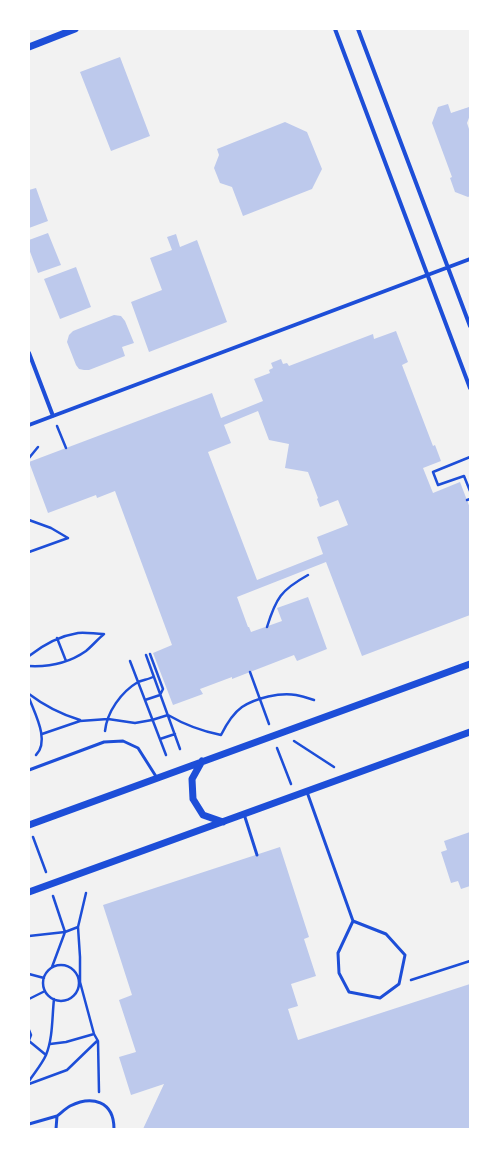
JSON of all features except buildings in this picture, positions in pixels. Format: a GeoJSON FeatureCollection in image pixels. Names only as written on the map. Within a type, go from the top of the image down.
{"type":"FeatureCollection","features":[{"type":"Feature","properties":{"kind":"street"},"geometry":{"type":"LineString","coordinates":[[29,47],[75,29]]}},
{"type":"Feature","properties":{"kind":"street"},"geometry":{"type":"LineString","coordinates":[[335,29],[470,388]]}},
{"type":"Feature","properties":{"kind":"street"},"geometry":{"type":"LineString","coordinates":[[358,29],[470,326]]}},
{"type":"Feature","properties":{"kind":"street"},"geometry":{"type":"LineString","coordinates":[[29,425],[470,259]]}},
{"type":"Feature","properties":{"kind":"street"},"geometry":{"type":"LineString","coordinates":[[29,353],[53,416]]}},
{"type":"Feature","properties":{"kind":"street"},"geometry":{"type":"LineString","coordinates":[[29,825],[470,664]]}},
{"type":"Feature","properties":{"kind":"street"},"geometry":{"type":"LineString","coordinates":[[29,892],[470,732]]}},
{"type":"Feature","properties":{"kind":"street"},"geometry":{"type":"LineString","coordinates":[[202,761],[192,779],[193,799],[204,815],[223,822]]}},
{"type":"Feature","properties":{"kind":"lane"},"geometry":{"type":"LineString","coordinates":[[29,770],[104,742],[123,741],[138,748],[157,778]]}},
{"type":"Feature","properties":{"kind":"lane"},"geometry":{"type":"LineString","coordinates":[[307,792],[353,922],[338,953],[339,973],[349,992],[380,998],[399,984],[405,955],[386,934],[353,922]]}},
{"type":"Feature","properties":{"kind":"lane"},"geometry":{"type":"LineString","coordinates":[[244,814],[257,855]]}},
{"type":"Feature","properties":{"kind":"lane"},"geometry":{"type":"LineString","coordinates":[[29,1124],[57,1116],[70,1106],[87,1101],[99,1102],[107,1106],[111,1112],[114,1122],[114,1129]]}},
{"type":"Feature","properties":{"kind":"lane"},"geometry":{"type":"LineString","coordinates":[[56,1129],[57,1116]]}},
{"type":"Feature","properties":{"kind":"path"},"geometry":{"type":"LineString","coordinates":[[53,416],[66,448]]}},
{"type":"Feature","properties":{"kind":"path"},"geometry":{"type":"LineString","coordinates":[[29,458],[38,447]]}},
{"type":"Feature","properties":{"kind":"path"},"geometry":{"type":"LineString","coordinates":[[470,457],[433,472],[438,485],[464,476],[470,491]]}},
{"type":"Feature","properties":{"kind":"path"},"geometry":{"type":"LineString","coordinates":[[29,520],[51,528],[68,538],[29,552]]}},
{"type":"Feature","properties":{"kind":"path"},"geometry":{"type":"LineString","coordinates":[[267,627],[272,609],[280,595],[292,584],[308,575]]}},
{"type":"Feature","properties":{"kind":"path"},"geometry":{"type":"LineString","coordinates":[[29,656],[57,638],[79,633],[104,634],[86,651],[66,661],[44,667],[29,666]]}},
{"type":"Feature","properties":{"kind":"path"},"geometry":{"type":"LineString","coordinates":[[57,638],[66,661]]}},
{"type":"Feature","properties":{"kind":"path"},"geometry":{"type":"LineString","coordinates":[[145,700],[160,695],[163,689],[150,654]]}},
{"type":"Feature","properties":{"kind":"path"},"geometry":{"type":"LineString","coordinates":[[146,655],[180,749]]}},
{"type":"Feature","properties":{"kind":"path"},"geometry":{"type":"LineString","coordinates":[[130,661],[166,755]]}},
{"type":"Feature","properties":{"kind":"path"},"geometry":{"type":"LineString","coordinates":[[104,742],[105,729],[112,708],[124,693],[138,682],[153,677]]}},
{"type":"Feature","properties":{"kind":"path"},"geometry":{"type":"LineString","coordinates":[[42,734],[80,721],[108,719],[135,723],[168,715],[184,724],[206,732],[221,735],[229,720],[242,708],[259,699],[279,693],[296,695],[314,700]]}},
{"type":"Feature","properties":{"kind":"path"},"geometry":{"type":"LineString","coordinates":[[29,694],[42,704],[61,714],[80,721]]}},
{"type":"Feature","properties":{"kind":"path"},"geometry":{"type":"LineString","coordinates":[[29,698],[42,734],[40,751],[32,758]]}},
{"type":"Feature","properties":{"kind":"path"},"geometry":{"type":"LineString","coordinates":[[281,732],[348,776]]}},
{"type":"Feature","properties":{"kind":"path"},"geometry":{"type":"LineString","coordinates":[[160,739],[175,734]]}},
{"type":"Feature","properties":{"kind":"path"},"geometry":{"type":"LineString","coordinates":[[32,834],[65,932],[52,967],[44,978],[43,985],[48,996],[60,1001],[72,998],[79,988],[80,957],[78,927],[86,893]]}},
{"type":"Feature","properties":{"kind":"path"},"geometry":{"type":"LineString","coordinates":[[29,936],[65,932],[78,927]]}},
{"type":"Feature","properties":{"kind":"path"},"geometry":{"type":"LineString","coordinates":[[399,984],[470,961]]}},
{"type":"Feature","properties":{"kind":"path"},"geometry":{"type":"LineString","coordinates":[[52,967],[58,965],[70,967],[78,976],[94,1034],[98,1041],[99,1102]]}},
{"type":"Feature","properties":{"kind":"path"},"geometry":{"type":"LineString","coordinates":[[29,974],[44,978]]}},
{"type":"Feature","properties":{"kind":"path"},"geometry":{"type":"LineString","coordinates":[[29,999],[45,991]]}},
{"type":"Feature","properties":{"kind":"path"},"geometry":{"type":"LineString","coordinates":[[29,1081],[40,1066],[50,1044],[54,999]]}},
{"type":"Feature","properties":{"kind":"path"},"geometry":{"type":"LineString","coordinates":[[29,1030],[31,1035],[29,1041],[46,1055]]}},
{"type":"Feature","properties":{"kind":"path"},"geometry":{"type":"LineString","coordinates":[[50,1044],[66,1042],[94,1034]]}},
{"type":"Feature","properties":{"kind":"path"},"geometry":{"type":"LineString","coordinates":[[29,1084],[67,1070],[98,1041]]}}]}
